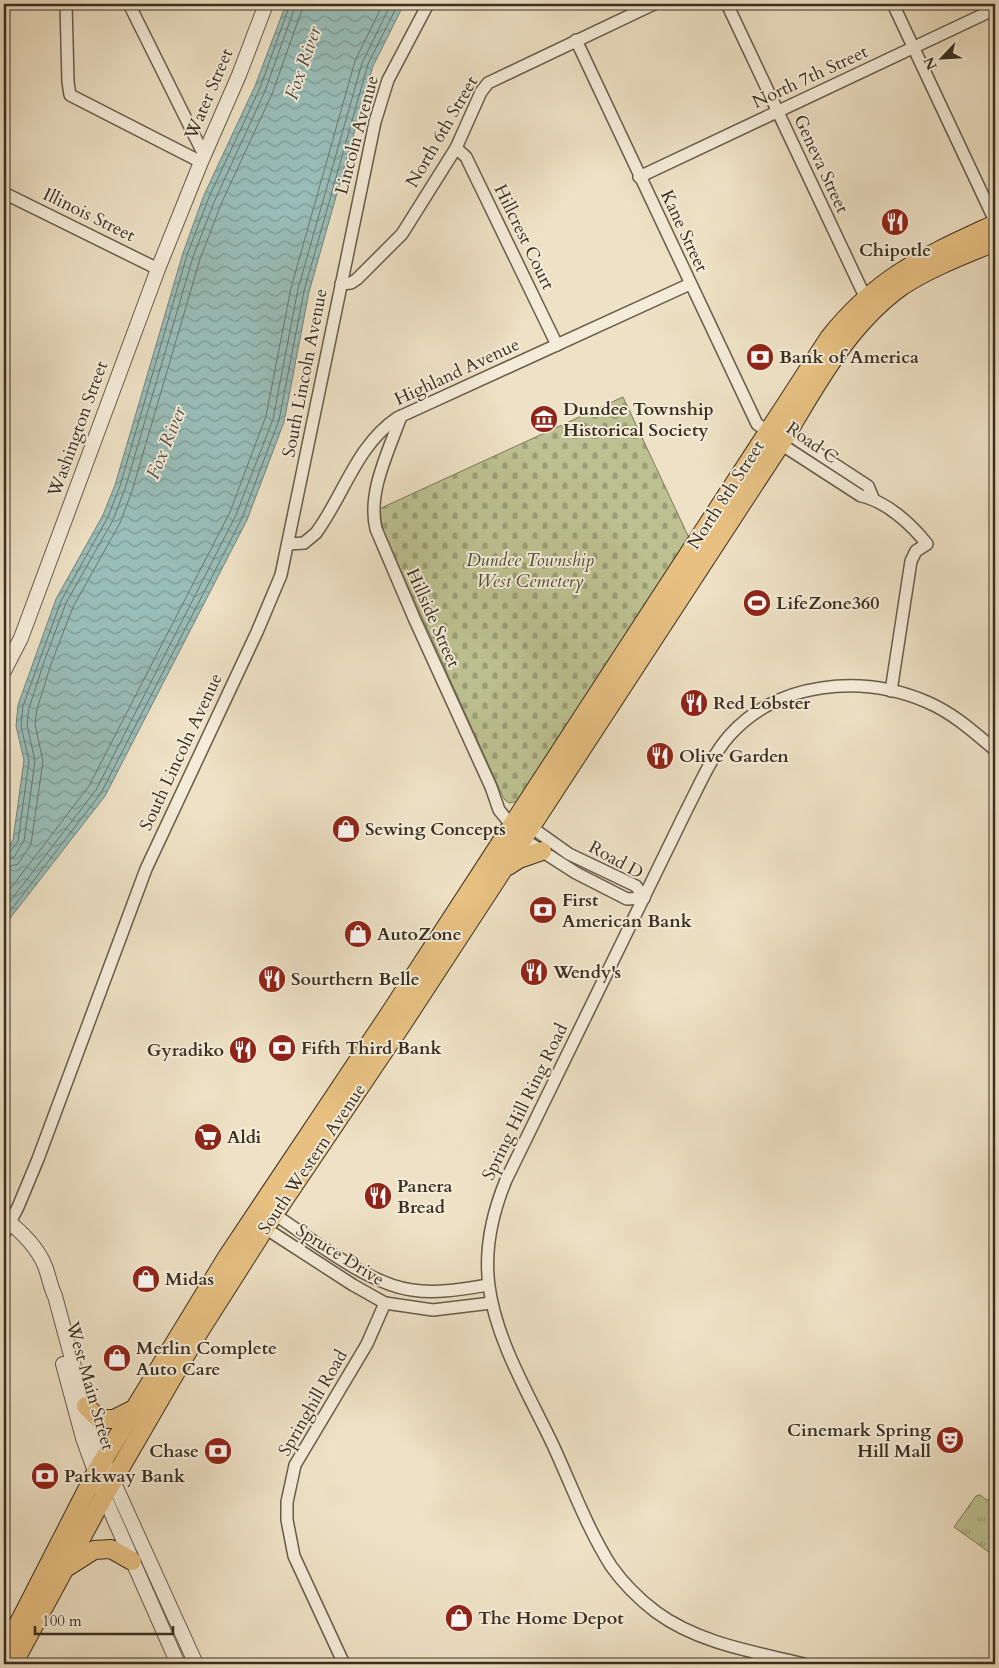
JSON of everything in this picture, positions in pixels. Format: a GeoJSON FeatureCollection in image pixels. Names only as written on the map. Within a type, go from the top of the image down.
{"type":"FeatureCollection","features":[{"type":"Feature","properties":{"kind":"main road","name":"North 8th Street"},"geometry":{"type":"LineString","coordinates":[[527,833],[679,583],[768,431],[830,338],[928,255],[995,222]]}},
{"type":"Feature","properties":{"kind":"main road","name":"North 8th Street"},"geometry":{"type":"LineString","coordinates":[[512,825],[679,583],[784,439],[869,304],[916,278],[995,242]]}},
{"type":"Feature","properties":{"kind":"main road","name":"South Western Avenue"},"geometry":{"type":"LineString","coordinates":[[4,1652],[100,1466],[132,1410],[255,1212],[388,1016],[512,825]]}},
{"type":"Feature","properties":{"kind":"main road","name":"South Western Avenue"},"geometry":{"type":"LineString","coordinates":[[14,1664],[108,1489],[191,1347],[270,1221],[396,1034],[527,833]]}},
{"type":"Feature","properties":{"kind":"main road"},"geometry":{"type":"LineString","coordinates":[[503,870],[519,859],[542,851]]}},
{"type":"Feature","properties":{"kind":"main road"},"geometry":{"type":"LineString","coordinates":[[86,1406],[99,1419],[114,1419],[132,1410]]}},
{"type":"Feature","properties":{"kind":"main road"},"geometry":{"type":"LineString","coordinates":[[68,1566],[94,1550],[112,1549],[132,1562]]}},
{"type":"Feature","properties":{"kind":"street"},"geometry":{"type":"LineString","coordinates":[[66,4],[70,95],[76,100],[202,158]]}},
{"type":"Feature","properties":{"kind":"street"},"geometry":{"type":"LineString","coordinates":[[130,4],[202,158]]}},
{"type":"Feature","properties":{"kind":"street","name":"Lincoln Avenue"},"geometry":{"type":"LineString","coordinates":[[341,284],[363,168],[378,108],[393,70],[428,4]]}},
{"type":"Feature","properties":{"kind":"street","name":"North 6th Street"},"geometry":{"type":"LineString","coordinates":[[341,284],[351,283],[357,279],[397,241],[456,148],[486,85],[498,76],[654,4]]}},
{"type":"Feature","properties":{"kind":"street","name":"Geneva Street"},"geometry":{"type":"LineString","coordinates":[[726,4],[869,304]]}},
{"type":"Feature","properties":{"kind":"street"},"geometry":{"type":"LineString","coordinates":[[893,4],[995,222]]}},
{"type":"Feature","properties":{"kind":"street","name":"Water Street"},"geometry":{"type":"LineString","coordinates":[[186,198],[239,75],[264,5]]}},
{"type":"Feature","properties":{"kind":"street","name":"North 7th Street"},"geometry":{"type":"LineString","coordinates":[[640,177],[995,9]]}},
{"type":"Feature","properties":{"kind":"street","name":"Kane Street"},"geometry":{"type":"LineString","coordinates":[[576,40],[752,416],[758,426],[768,431]]}},
{"type":"Feature","properties":{"kind":"street","name":"Hillcrest Court"},"geometry":{"type":"LineString","coordinates":[[456,148],[466,157],[557,345]]}},
{"type":"Feature","properties":{"kind":"street","name":"Illinois Street"},"geometry":{"type":"LineString","coordinates":[[4,193],[158,269]]}},
{"type":"Feature","properties":{"kind":"street","name":"Washington Street"},"geometry":{"type":"LineString","coordinates":[[4,671],[21,638],[186,198]]}},
{"type":"Feature","properties":{"kind":"street","name":"South Lincoln Avenue"},"geometry":{"type":"LineString","coordinates":[[6,1225],[34,1168],[140,883],[281,576],[341,284]]}},
{"type":"Feature","properties":{"kind":"street","name":"Highland Avenue"},"geometry":{"type":"LineString","coordinates":[[288,544],[302,544],[316,533],[367,447],[384,427],[401,416],[690,284]]}},
{"type":"Feature","properties":{"kind":"street","name":"Hillside Street"},"geometry":{"type":"LineString","coordinates":[[401,416],[374,498],[373,516],[378,534],[499,810],[512,825]]}},
{"type":"Feature","properties":{"kind":"street","name":"Road C"},"geometry":{"type":"LineString","coordinates":[[768,431],[784,439],[861,496],[873,498],[914,527],[927,544],[916,551],[911,561],[891,691]]}},
{"type":"Feature","properties":{"kind":"street","name":"Spring Hill Ring Road"},"geometry":{"type":"LineString","coordinates":[[804,1664],[768,1660],[686,1630],[646,1604],[618,1574],[590,1526],[504,1340],[488,1285],[490,1226],[506,1180],[715,756],[729,736],[748,719],[780,700],[812,690],[847,686],[891,691],[927,702],[949,714],[995,750]]}},
{"type":"Feature","properties":{"kind":"street","name":"Road D"},"geometry":{"type":"LineString","coordinates":[[512,825],[636,886],[644,898]]}},
{"type":"Feature","properties":{"kind":"street","name":"Road D"},"geometry":{"type":"LineString","coordinates":[[527,833],[542,851],[576,873],[627,899],[644,898]]}},
{"type":"Feature","properties":{"kind":"street","name":"Spruce Drive"},"geometry":{"type":"LineString","coordinates":[[255,1212],[366,1274],[393,1286],[430,1292],[457,1291],[488,1285]]}},
{"type":"Feature","properties":{"kind":"street","name":"Spruce Drive"},"geometry":{"type":"LineString","coordinates":[[270,1221],[330,1271],[385,1302],[433,1310],[492,1303]]}},
{"type":"Feature","properties":{"kind":"street","name":"West Main Street"},"geometry":{"type":"LineString","coordinates":[[6,1225],[20,1230],[39,1254],[47,1272],[49,1285],[47,1298],[56,1341],[83,1438],[100,1466]]}},
{"type":"Feature","properties":{"kind":"street","name":"West Main Street"},"geometry":{"type":"LineString","coordinates":[[49,1285],[55,1296],[86,1406],[100,1466],[108,1489]]}},
{"type":"Feature","properties":{"kind":"street","name":"Springhill Road"},"geometry":{"type":"LineString","coordinates":[[344,1664],[294,1556],[287,1520],[287,1502],[295,1465],[367,1344],[385,1302]]}},
{"type":"Feature","properties":{"kind":"street"},"geometry":{"type":"LineString","coordinates":[[108,1489],[132,1562],[178,1664]]}},
{"type":"Feature","properties":{"kind":"street"},"geometry":{"type":"LineString","coordinates":[[108,1489],[196,1664]]}},
{"type":"Feature","properties":{"kind":"green space","name":"Dundee Township West Cemetery"},"geometry":{"type":"Polygon","coordinates":[[[623,397],[690,540],[519,801],[509,803],[504,799],[383,531],[379,509],[623,397]]]}},
{"type":"Feature","properties":{"kind":"green space"},"geometry":{"type":"Polygon","coordinates":[[[980,1495],[987,1500],[995,1499],[995,1547],[989,1552],[954,1527],[976,1496],[980,1495]]]}},
{"type":"Feature","properties":{"kind":"water","name":"Fox River"},"geometry":{"type":"Polygon","coordinates":[[[286,4],[404,4],[373,66],[309,292],[284,422],[247,520],[105,796],[4,926],[4,852],[13,840],[24,760],[16,726],[18,705],[56,599],[103,515],[115,485],[183,253],[204,195],[255,86],[286,4]]]}},
{"type":"Feature","properties":{"kind":"place","name":"Chipotle"},"geometry":{"type":"Point","coordinates":[895,222]}},
{"type":"Feature","properties":{"kind":"place","name":"Bank of America"},"geometry":{"type":"Point","coordinates":[760,357]}},
{"type":"Feature","properties":{"kind":"place","name":"Dundee Township Historical Society"},"geometry":{"type":"Point","coordinates":[544,419]}},
{"type":"Feature","properties":{"kind":"place","name":"LifeZone360"},"geometry":{"type":"Point","coordinates":[757,603]}},
{"type":"Feature","properties":{"kind":"place","name":"Red Lobster"},"geometry":{"type":"Point","coordinates":[694,703]}},
{"type":"Feature","properties":{"kind":"place","name":"Olive Garden"},"geometry":{"type":"Point","coordinates":[660,756]}},
{"type":"Feature","properties":{"kind":"place","name":"Sewing Concepts"},"geometry":{"type":"Point","coordinates":[346,829]}},
{"type":"Feature","properties":{"kind":"place","name":"First American Bank"},"geometry":{"type":"Point","coordinates":[543,910]}},
{"type":"Feature","properties":{"kind":"place","name":"AutoZone"},"geometry":{"type":"Point","coordinates":[358,934]}},
{"type":"Feature","properties":{"kind":"place","name":"Wendy's"},"geometry":{"type":"Point","coordinates":[534,972]}},
{"type":"Feature","properties":{"kind":"place","name":"Sourthern Belle"},"geometry":{"type":"Point","coordinates":[272,979]}},
{"type":"Feature","properties":{"kind":"place","name":"Fifth Third Bank"},"geometry":{"type":"Point","coordinates":[282,1048]}},
{"type":"Feature","properties":{"kind":"place","name":"Gyradiko"},"geometry":{"type":"Point","coordinates":[243,1050]}},
{"type":"Feature","properties":{"kind":"place","name":"Aldi"},"geometry":{"type":"Point","coordinates":[208,1137]}},
{"type":"Feature","properties":{"kind":"place","name":"Panera Bread"},"geometry":{"type":"Point","coordinates":[378,1196]}},
{"type":"Feature","properties":{"kind":"place","name":"Midas"},"geometry":{"type":"Point","coordinates":[146,1279]}},
{"type":"Feature","properties":{"kind":"place","name":"Merlin Complete Auto Care"},"geometry":{"type":"Point","coordinates":[117,1358]}},
{"type":"Feature","properties":{"kind":"place","name":"Cinemark Spring Hill Mall"},"geometry":{"type":"Point","coordinates":[950,1440]}},
{"type":"Feature","properties":{"kind":"place","name":"Chase"},"geometry":{"type":"Point","coordinates":[218,1451]}},
{"type":"Feature","properties":{"kind":"place","name":"Parkway Bank"},"geometry":{"type":"Point","coordinates":[45,1476]}},
{"type":"Feature","properties":{"kind":"place","name":"The Home Depot"},"geometry":{"type":"Point","coordinates":[459,1618]}}]}
